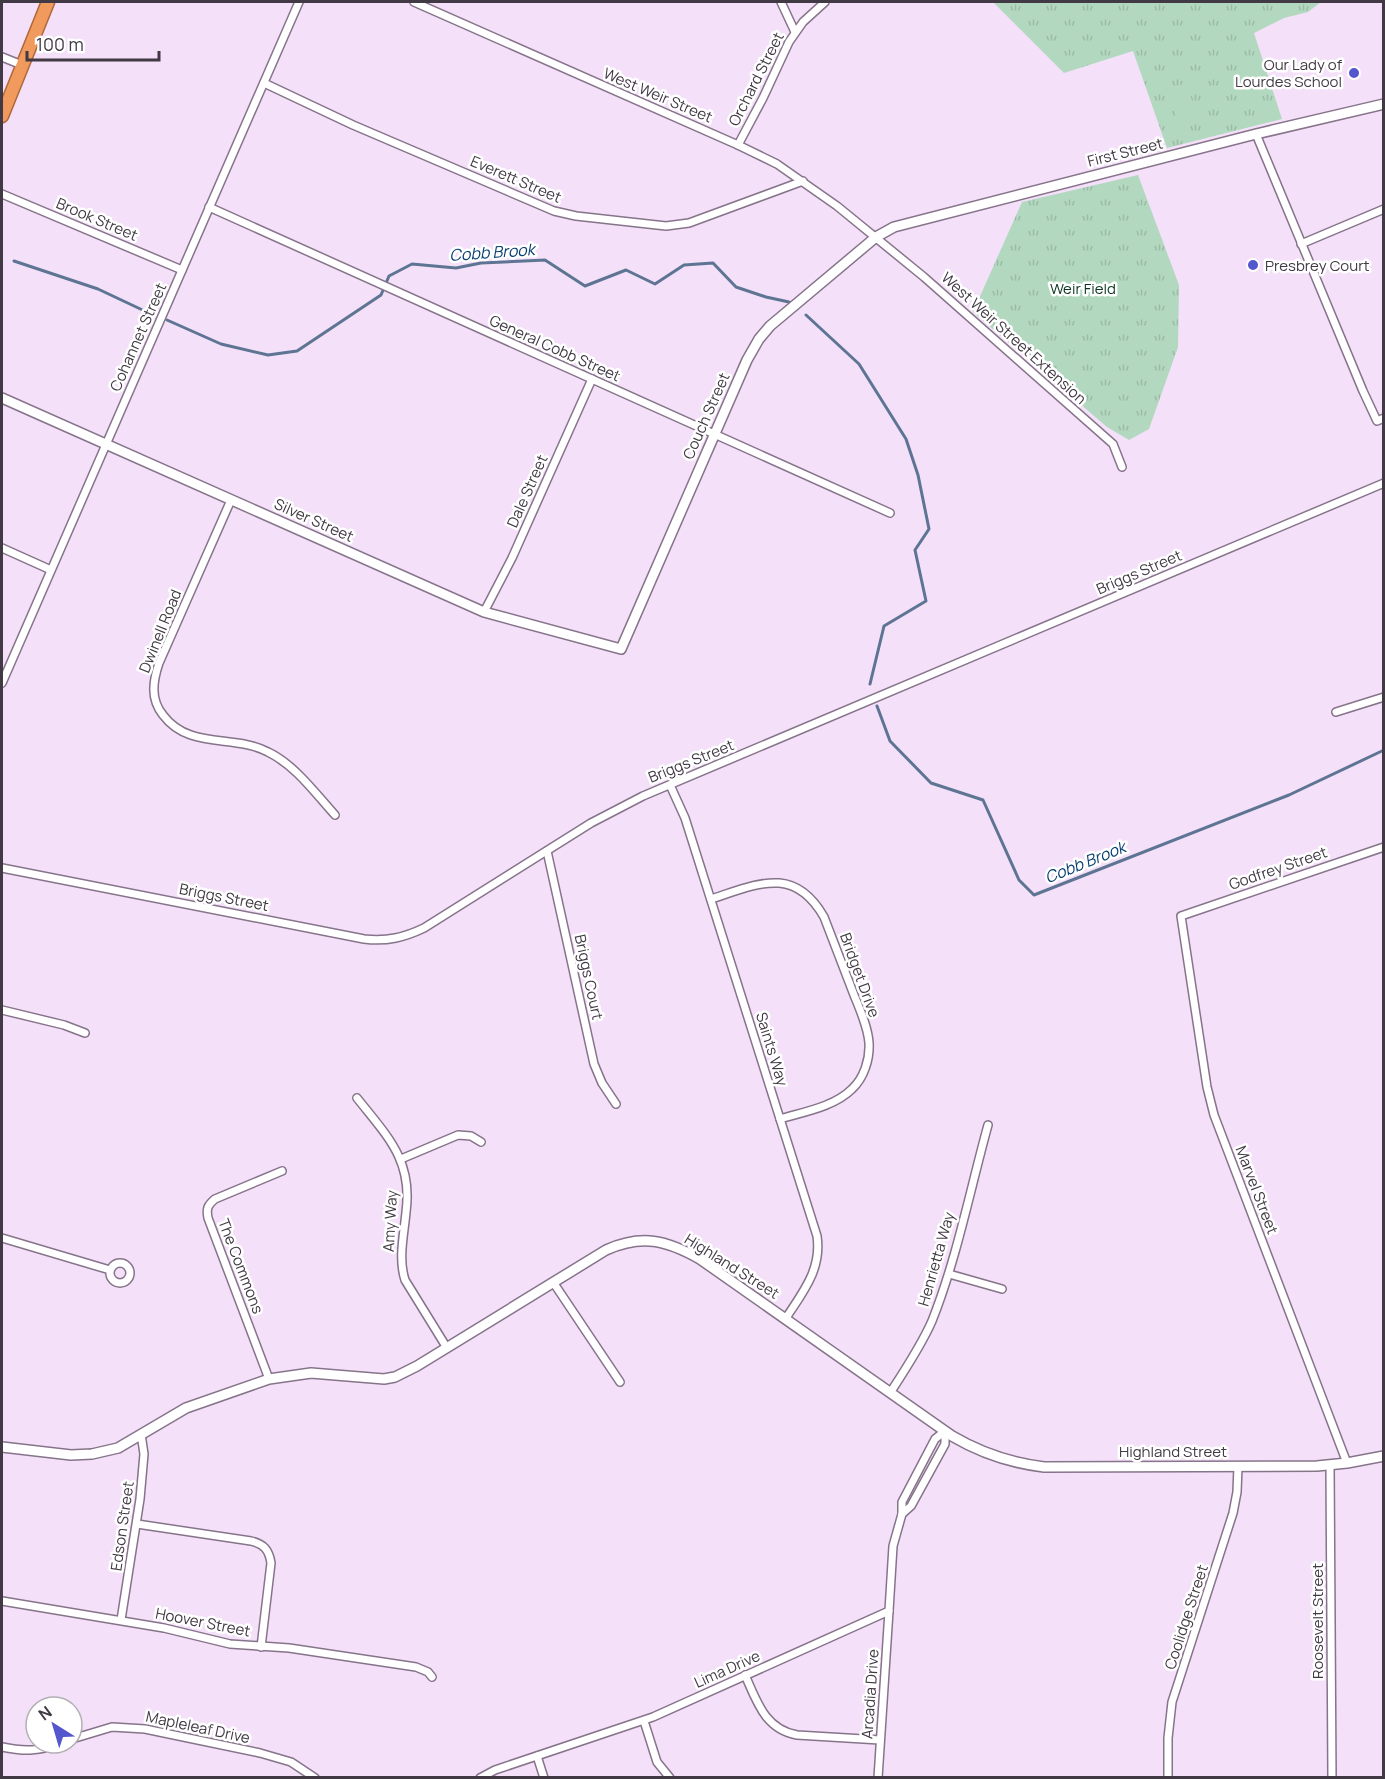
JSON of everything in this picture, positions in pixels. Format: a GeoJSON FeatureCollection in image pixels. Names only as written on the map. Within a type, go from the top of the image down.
{"type":"FeatureCollection","features":[{"type":"Feature","properties":{"kind":"highway"},"geometry":{"type":"LineString","coordinates":[[2,116],[48,2]]}},
{"type":"Feature","properties":{"kind":"street","name":"West Weir Street"},"geometry":{"type":"LineString","coordinates":[[414,2],[777,164],[876,237]]}},
{"type":"Feature","properties":{"kind":"street"},"geometry":{"type":"LineString","coordinates":[[781,2],[795,32]]}},
{"type":"Feature","properties":{"kind":"street","name":"Orchard Street"},"geometry":{"type":"LineString","coordinates":[[738,145],[763,98],[783,51],[795,32],[825,2]]}},
{"type":"Feature","properties":{"kind":"street","name":"Cohannet Street"},"geometry":{"type":"LineString","coordinates":[[2,683],[299,3]]}},
{"type":"Feature","properties":{"kind":"street"},"geometry":{"type":"LineString","coordinates":[[2,57],[22,65]]}},
{"type":"Feature","properties":{"kind":"street","name":"Everett Street"},"geometry":{"type":"LineString","coordinates":[[264,83],[353,125],[521,198],[570,215],[655,225],[676,225],[689,223],[803,181]]}},
{"type":"Feature","properties":{"kind":"street","name":"First Street"},"geometry":{"type":"LineString","coordinates":[[876,237],[894,227],[1256,134],[1383,104]]}},
{"type":"Feature","properties":{"kind":"street"},"geometry":{"type":"LineString","coordinates":[[1256,134],[1377,421],[1383,418]]}},
{"type":"Feature","properties":{"kind":"street","name":"Brook Street"},"geometry":{"type":"LineString","coordinates":[[2,194],[182,270]]}},
{"type":"Feature","properties":{"kind":"street","name":"General Cobb Street"},"geometry":{"type":"LineString","coordinates":[[209,207],[890,513]]}},
{"type":"Feature","properties":{"kind":"street"},"geometry":{"type":"LineString","coordinates":[[1301,244],[1383,209]]}},
{"type":"Feature","properties":{"kind":"street","name":"Couch Street"},"geometry":{"type":"LineString","coordinates":[[621,649],[747,360],[764,333],[876,237]]}},
{"type":"Feature","properties":{"kind":"street","name":"West Weir Street Extension"},"geometry":{"type":"LineString","coordinates":[[876,237],[949,298],[1113,444],[1122,467]]}},
{"type":"Feature","properties":{"kind":"street","name":"Dale Street"},"geometry":{"type":"LineString","coordinates":[[484,612],[512,558],[592,379]]}},
{"type":"Feature","properties":{"kind":"street","name":"Silver Street"},"geometry":{"type":"LineString","coordinates":[[2,398],[484,612],[621,649]]}},
{"type":"Feature","properties":{"kind":"street","name":"Briggs Street"},"geometry":{"type":"LineString","coordinates":[[2,868],[376,940],[403,937],[424,928],[622,806],[1383,483]]}},
{"type":"Feature","properties":{"kind":"street","name":"Dwinell Road"},"geometry":{"type":"LineString","coordinates":[[231,500],[159,663],[154,682],[155,701],[172,726],[190,735],[249,745],[271,753],[292,769],[335,814]]}},
{"type":"Feature","properties":{"kind":"street"},"geometry":{"type":"LineString","coordinates":[[2,548],[51,570]]}},
{"type":"Feature","properties":{"kind":"street"},"geometry":{"type":"LineString","coordinates":[[1336,712],[1383,697]]}},
{"type":"Feature","properties":{"kind":"street","name":"Saints Way"},"geometry":{"type":"LineString","coordinates":[[670,785],[685,818],[817,1236],[818,1260],[812,1278],[786,1318]]}},
{"type":"Feature","properties":{"kind":"street","name":"Godfrey Street"},"geometry":{"type":"LineString","coordinates":[[1181,916],[1383,846]]}},
{"type":"Feature","properties":{"kind":"street","name":"Briggs Court"},"geometry":{"type":"LineString","coordinates":[[547,851],[594,1064],[602,1083],[616,1104]]}},
{"type":"Feature","properties":{"kind":"street","name":"Bridget Drive"},"geometry":{"type":"LineString","coordinates":[[711,899],[766,882],[788,884],[805,892],[824,917],[862,1017],[869,1042],[869,1055],[865,1071],[852,1090],[839,1099],[780,1119]]}},
{"type":"Feature","properties":{"kind":"street","name":"Marvel Street"},"geometry":{"type":"LineString","coordinates":[[1181,916],[1207,1087],[1214,1115],[1347,1463]]}},
{"type":"Feature","properties":{"kind":"street"},"geometry":{"type":"LineString","coordinates":[[2,1010],[64,1025],[85,1033]]}},
{"type":"Feature","properties":{"kind":"street","name":"Amy Way"},"geometry":{"type":"LineString","coordinates":[[357,1098],[394,1144],[401,1159],[405,1174],[407,1208],[401,1256],[402,1270],[413,1293],[447,1348]]}},
{"type":"Feature","properties":{"kind":"street","name":"Henrietta Way"},"geometry":{"type":"LineString","coordinates":[[890,1393],[931,1323],[949,1274],[988,1125]]}},
{"type":"Feature","properties":{"kind":"street"},"geometry":{"type":"LineString","coordinates":[[401,1159],[458,1135],[471,1136],[481,1142]]}},
{"type":"Feature","properties":{"kind":"street","name":"The Commons"},"geometry":{"type":"LineString","coordinates":[[269,1379],[208,1218],[207,1210],[215,1200],[282,1171]]}},
{"type":"Feature","properties":{"kind":"street"},"geometry":{"type":"LineString","coordinates":[[2,1238],[110,1270]]}},
{"type":"Feature","properties":{"kind":"street","name":"Highland Street"},"geometry":{"type":"LineString","coordinates":[[2,1447],[71,1455],[92,1454],[118,1448],[186,1408],[269,1379],[311,1373],[384,1379],[395,1377],[412,1369],[616,1245],[640,1240],[663,1242],[700,1259],[945,1431],[992,1456],[1035,1466],[1238,1466],[1330,1465],[1383,1456]]}},
{"type":"Feature","properties":{"kind":"street"},"geometry":{"type":"LineString","coordinates":[[949,1274],[1002,1289]]}},
{"type":"Feature","properties":{"kind":"street"},"geometry":{"type":"LineString","coordinates":[[553,1282],[620,1382]]}},
{"type":"Feature","properties":{"kind":"street"},"geometry":{"type":"LineString","coordinates":[[889,1611],[893,1546],[902,1514],[911,1506],[945,1444],[945,1431]]}},
{"type":"Feature","properties":{"kind":"street","name":"Edson Street"},"geometry":{"type":"LineString","coordinates":[[121,1620],[137,1524],[144,1454],[141,1434]]}},
{"type":"Feature","properties":{"kind":"street","name":"Roosevelt Street"},"geometry":{"type":"LineString","coordinates":[[1330,1465],[1332,1778]]}},
{"type":"Feature","properties":{"kind":"street","name":"Coolidge Street"},"geometry":{"type":"LineString","coordinates":[[1168,1778],[1167,1738],[1172,1702],[1233,1513],[1238,1466]]}},
{"type":"Feature","properties":{"kind":"street"},"geometry":{"type":"LineString","coordinates":[[137,1524],[251,1541],[264,1546],[269,1553],[271,1563],[261,1647]]}},
{"type":"Feature","properties":{"kind":"street","name":"Hoover Street"},"geometry":{"type":"LineString","coordinates":[[2,1601],[121,1620],[230,1644],[288,1648],[416,1667],[428,1672],[432,1677]]}},
{"type":"Feature","properties":{"kind":"street","name":"Lima Drive"},"geometry":{"type":"LineString","coordinates":[[480,1778],[488,1772],[644,1721],[889,1611]]}},
{"type":"Feature","properties":{"kind":"street","name":"Arcadia Drive"},"geometry":{"type":"LineString","coordinates":[[878,1778],[889,1611]]}},
{"type":"Feature","properties":{"kind":"street"},"geometry":{"type":"LineString","coordinates":[[745,1675],[761,1712],[779,1729],[797,1735],[880,1740]]}},
{"type":"Feature","properties":{"kind":"street"},"geometry":{"type":"LineString","coordinates":[[644,1721],[657,1762],[670,1778]]}},
{"type":"Feature","properties":{"kind":"street","name":"Mapleleaf Drive"},"geometry":{"type":"LineString","coordinates":[[84,1735],[111,1726],[145,1729],[260,1753],[291,1762],[315,1778]]}},
{"type":"Feature","properties":{"kind":"street"},"geometry":{"type":"LineString","coordinates":[[2,1747],[24,1752]]}},
{"type":"Feature","properties":{"kind":"street"},"geometry":{"type":"LineString","coordinates":[[537,1756],[544,1778]]}},
{"type":"Feature","properties":{"kind":"green space"},"geometry":{"type":"Polygon","coordinates":[[[993,2],[1321,2],[1308,12],[1284,18],[1254,33],[1282,119],[1167,148],[1133,51],[1064,73],[993,2]]]}},
{"type":"Feature","properties":{"kind":"green space"},"geometry":{"type":"Polygon","coordinates":[[[1187,83],[1197,118],[1178,123],[1168,88],[1187,83]]]}},
{"type":"Feature","properties":{"kind":"green space","name":"Weir Field"},"geometry":{"type":"Polygon","coordinates":[[[1138,175],[1179,285],[1178,347],[1149,429],[1129,440],[1107,427],[973,312],[1022,202],[1138,175]]]}},
{"type":"Feature","properties":{"kind":"waterway","name":"Cobb Brook"},"geometry":{"type":"LineString","coordinates":[[167,320],[221,344],[268,355],[297,351],[381,295],[389,276],[412,264],[456,268],[481,263],[545,260],[585,286],[626,270],[655,284],[684,265],[713,263],[736,287],[789,302]]}},
{"type":"Feature","properties":{"kind":"waterway","name":"Cobb Brook"},"geometry":{"type":"LineString","coordinates":[[14,261],[98,289],[151,314]]}},
{"type":"Feature","properties":{"kind":"waterway","name":"Cobb Brook"},"geometry":{"type":"LineString","coordinates":[[806,315],[859,364],[906,439],[918,475],[929,529],[915,550],[926,601],[884,626],[870,684]]}},
{"type":"Feature","properties":{"kind":"waterway","name":"Cobb Brook"},"geometry":{"type":"LineString","coordinates":[[877,706],[890,741],[931,783],[983,800],[1019,880],[1034,895],[1289,795],[1384,750]]}},
{"type":"Feature","properties":{"kind":"place","name":"Our Lady of Lourdes School"},"geometry":{"type":"Point","coordinates":[1354,73]}},
{"type":"Feature","properties":{"kind":"place","name":"Presbrey Court"},"geometry":{"type":"Point","coordinates":[1253,265]}}]}
